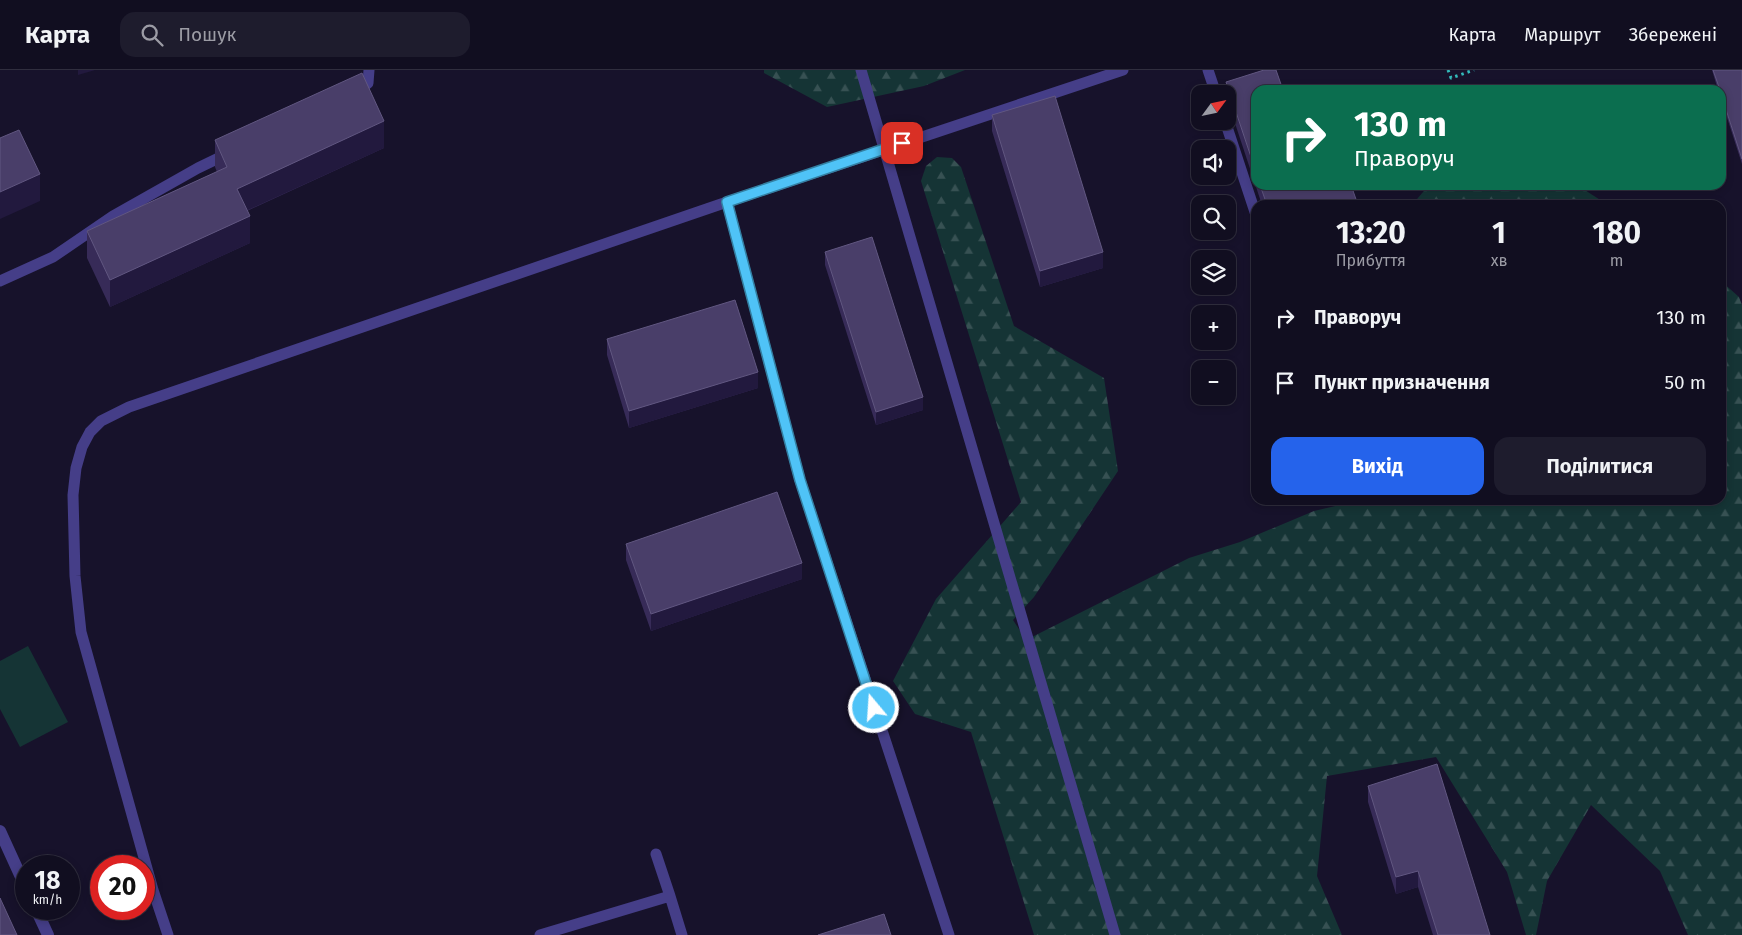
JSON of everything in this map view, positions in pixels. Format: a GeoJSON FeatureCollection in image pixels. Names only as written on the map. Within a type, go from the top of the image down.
{"type":"FeatureCollection","features":[{"type":"Feature","properties":{"kind":"street"},"geometry":{"type":"LineString","coordinates":[[0,831],[15,864]]}},
{"type":"Feature","properties":{"kind":"street"},"geometry":{"type":"LineString","coordinates":[[41,920],[48,935]]}},
{"type":"Feature","properties":{"kind":"lane"},"geometry":{"type":"LineString","coordinates":[[348,98],[368,82],[369,70]]}},
{"type":"Feature","properties":{"kind":"lane"},"geometry":{"type":"LineString","coordinates":[[860,70],[1115,935]]}},
{"type":"Feature","properties":{"kind":"lane"},"geometry":{"type":"LineString","coordinates":[[168,935],[153,890],[81,632],[74,567],[73,495],[78,460],[82,447],[90,432],[101,421],[129,408],[727,202],[1123,70]]}},
{"type":"Feature","properties":{"kind":"lane"},"geometry":{"type":"LineString","coordinates":[[1208,70],[1213,85]]}},
{"type":"Feature","properties":{"kind":"lane"},"geometry":{"type":"LineString","coordinates":[[1228,130],[1251,200]]}},
{"type":"Feature","properties":{"kind":"lane"},"geometry":{"type":"LineString","coordinates":[[0,281],[54,257],[113,216],[198,168],[234,151]]}},
{"type":"Feature","properties":{"kind":"lane"},"geometry":{"type":"LineString","coordinates":[[727,202],[800,480],[948,935]]}},
{"type":"Feature","properties":{"kind":"lane"},"geometry":{"type":"LineString","coordinates":[[656,854],[682,935]]}},
{"type":"Feature","properties":{"kind":"lane"},"geometry":{"type":"LineString","coordinates":[[540,935],[670,896]]}},
{"type":"Feature","properties":{"kind":"path"},"geometry":{"type":"LineString","coordinates":[[1448,70],[1451,78],[1474,70]]}},
{"type":"Feature","properties":{"kind":"green space"},"geometry":{"type":"Polygon","coordinates":[[[764,70],[965,70],[924,86],[827,107],[764,73],[764,70]]]}},
{"type":"Feature","properties":{"kind":"green space"},"geometry":{"type":"Polygon","coordinates":[[[937,157],[952,158],[961,167],[1014,326],[1104,378],[1118,471],[1034,597],[1013,620],[1026,640],[1189,558],[1240,542],[1314,511],[1340,505],[1726,505],[1726,285],[1739,297],[1742,305],[1742,935],[1688,935],[1660,871],[1591,805],[1547,881],[1536,935],[1526,935],[1507,872],[1436,757],[1327,776],[1317,876],[1342,935],[1034,935],[971,732],[915,714],[893,681],[936,599],[1021,502],[921,181],[926,166],[937,157]]]}},
{"type":"Feature","properties":{"kind":"green space"},"geometry":{"type":"Polygon","coordinates":[[[1425,190],[1585,190],[1600,200],[1416,200],[1425,190]]]}},
{"type":"Feature","properties":{"kind":"green space"},"geometry":{"type":"Polygon","coordinates":[[[28,646],[68,722],[20,747],[0,709],[0,661],[28,646]]]}},
{"type":"Feature","properties":{"kind":"building"},"geometry":{"type":"Polygon","coordinates":[[[1264,70],[1276,70],[1281,85],[1251,85],[1251,157],[1236,112],[1236,85],[1227,85],[1226,82],[1264,70]]]}},
{"type":"Feature","properties":{"kind":"building"},"geometry":{"type":"Polygon","coordinates":[[[1713,70],[1742,70],[1742,159],[1726,109],[1726,85],[1718,85],[1713,70]]]}},
{"type":"Feature","properties":{"kind":"building"},"geometry":{"type":"Polygon","coordinates":[[[362,73],[384,121],[237,189],[250,216],[110,280],[87,231],[227,167],[215,140],[362,73]]]}},
{"type":"Feature","properties":{"kind":"building"},"geometry":{"type":"Polygon","coordinates":[[[1055,96],[1103,252],[1040,271],[992,115],[1055,96]]]}},
{"type":"Feature","properties":{"kind":"building"},"geometry":{"type":"Polygon","coordinates":[[[19,130],[40,174],[0,192],[0,138],[19,130]]]}},
{"type":"Feature","properties":{"kind":"building"},"geometry":{"type":"Polygon","coordinates":[[[1262,190],[1353,190],[1356,200],[1265,200],[1262,190]]]}},
{"type":"Feature","properties":{"kind":"building"},"geometry":{"type":"Polygon","coordinates":[[[872,237],[923,397],[876,412],[825,252],[872,237]]]}},
{"type":"Feature","properties":{"kind":"building"},"geometry":{"type":"Polygon","coordinates":[[[735,300],[758,372],[629,411],[607,339],[735,300]]]}},
{"type":"Feature","properties":{"kind":"building"},"geometry":{"type":"Polygon","coordinates":[[[777,492],[802,563],[651,614],[626,544],[777,492]]]}},
{"type":"Feature","properties":{"kind":"building"},"geometry":{"type":"Polygon","coordinates":[[[1437,764],[1490,935],[1438,935],[1418,871],[1396,877],[1368,786],[1437,764]]]}},
{"type":"Feature","properties":{"kind":"building"},"geometry":{"type":"Polygon","coordinates":[[[0,898],[17,935],[0,935],[0,898]]]}},
{"type":"Feature","properties":{"kind":"building"},"geometry":{"type":"Polygon","coordinates":[[[884,914],[891,935],[818,935],[884,914]]]}},
{"type":"Feature","properties":{"kind":"route"},"geometry":{"type":"LineString","coordinates":[[874,708],[800,480],[727,202],[902,143]]}}]}
